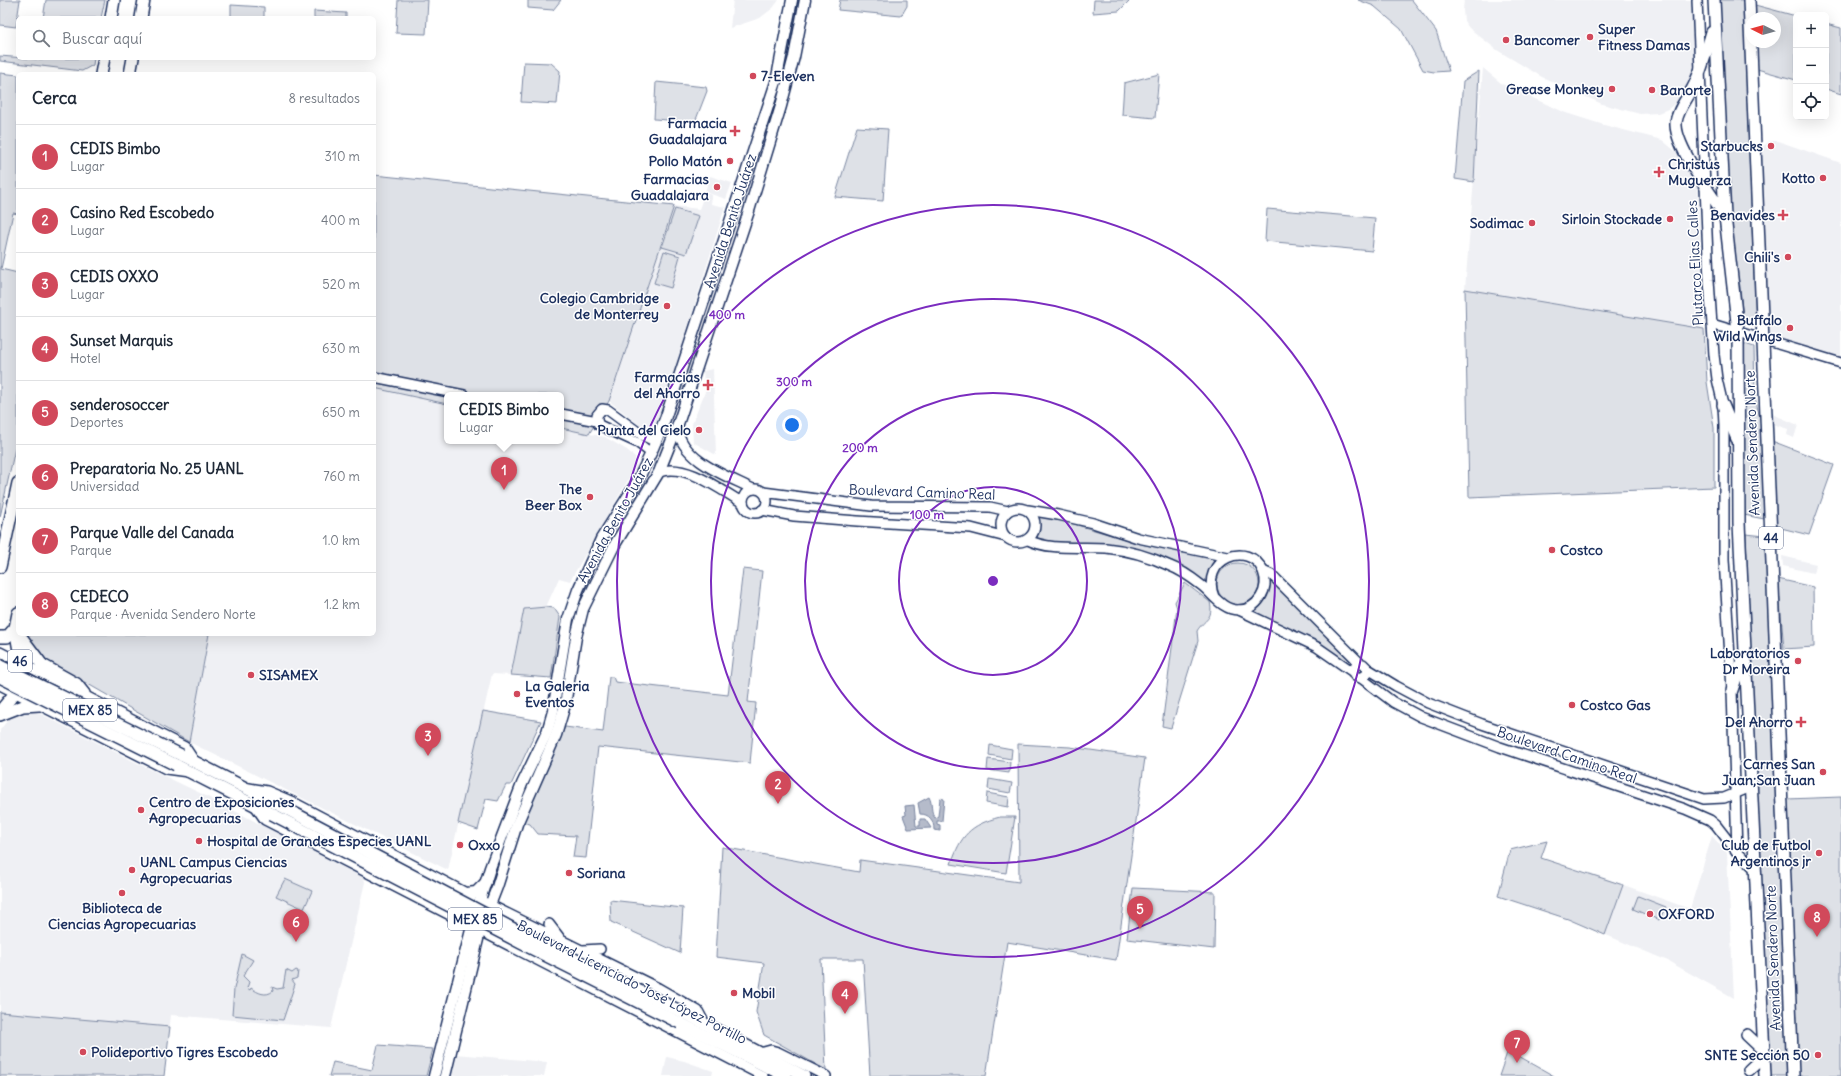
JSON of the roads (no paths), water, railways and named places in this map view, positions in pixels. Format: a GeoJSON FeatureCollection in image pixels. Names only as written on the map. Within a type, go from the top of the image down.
{"type":"FeatureCollection","features":[{"type":"Feature","properties":{"kind":"main road"},"geometry":{"type":"LineString","coordinates":[[111,16],[114,0]]}},
{"type":"Feature","properties":{"kind":"main road"},"geometry":{"type":"LineString","coordinates":[[140,16],[144,0]]}},
{"type":"Feature","properties":{"kind":"main road","name":"Avenida Benito Juárez"},"geometry":{"type":"LineString","coordinates":[[485,903],[486,882],[495,852],[522,784],[547,732],[552,715],[560,677],[568,619],[572,606],[601,539],[637,482],[656,442],[776,82],[792,0]]}},
{"type":"Feature","properties":{"kind":"main road","name":"Avenida Benito Juárez"},"geometry":{"type":"LineString","coordinates":[[434,1076],[476,928],[485,903],[504,862],[517,824],[556,735],[563,712],[576,636],[583,609],[614,546],[660,472],[677,427],[748,214],[781,106],[794,57],[805,0]]}},
{"type":"Feature","properties":{"kind":"main road","name":"44"},"geometry":{"type":"LineString","coordinates":[[1714,0],[1725,216],[1738,331]]}},
{"type":"Feature","properties":{"kind":"main road","name":"Avenida Sendero Norte"},"geometry":{"type":"LineString","coordinates":[[1749,0],[1793,1076]]}},
{"type":"Feature","properties":{"kind":"main road"},"geometry":{"type":"LineString","coordinates":[[1715,24],[1700,71],[1691,92],[1679,113],[1676,122],[1676,132],[1681,147],[1725,216]]}},
{"type":"Feature","properties":{"kind":"main road"},"geometry":{"type":"LineString","coordinates":[[101,72],[104,60]]}},
{"type":"Feature","properties":{"kind":"main road"},"geometry":{"type":"LineString","coordinates":[[130,72],[133,60]]}},
{"type":"Feature","properties":{"kind":"main road"},"geometry":{"type":"LineString","coordinates":[[776,82],[778,100],[781,106]]}},
{"type":"Feature","properties":{"kind":"main road","name":"Avenida Sendero Norte"},"geometry":{"type":"LineString","coordinates":[[1738,331],[1740,446],[1739,523],[1754,868],[1765,1076]]}},
{"type":"Feature","properties":{"kind":"main road"},"geometry":{"type":"LineString","coordinates":[[1723,405],[1740,446]]}},
{"type":"Feature","properties":{"kind":"main road"},"geometry":{"type":"LineString","coordinates":[[637,482],[648,490]]}},
{"type":"Feature","properties":{"kind":"main road"},"geometry":{"type":"LineString","coordinates":[[1,562],[16,492]]}},
{"type":"Feature","properties":{"kind":"main road"},"geometry":{"type":"LineString","coordinates":[[572,606],[583,609]]}},
{"type":"Feature","properties":{"kind":"main road"},"geometry":{"type":"LineString","coordinates":[[0,637],[7,637],[16,632]]}},
{"type":"Feature","properties":{"kind":"main road","name":"46"},"geometry":{"type":"LineString","coordinates":[[0,711],[15,693],[20,680],[21,662],[18,636]]}},
{"type":"Feature","properties":{"kind":"main road"},"geometry":{"type":"LineString","coordinates":[[20,636],[52,678]]}},
{"type":"Feature","properties":{"kind":"main road"},"geometry":{"type":"LineString","coordinates":[[1732,690],[1744,653]]}},
{"type":"Feature","properties":{"kind":"main road","name":"Boulevard Licenciado José López Portillo"},"geometry":{"type":"LineString","coordinates":[[0,666],[181,755],[193,767],[254,804],[274,809]]}},
{"type":"Feature","properties":{"kind":"main road","name":"Boulevard Licenciado José López Portillo"},"geometry":{"type":"LineString","coordinates":[[0,677],[176,765],[193,767],[244,788],[274,809],[521,943],[682,1018],[784,1076]]}},
{"type":"Feature","properties":{"kind":"main road"},"geometry":{"type":"LineString","coordinates":[[0,715],[23,706],[38,705]]}},
{"type":"Feature","properties":{"kind":"main road"},"geometry":{"type":"LineString","coordinates":[[504,829],[517,824],[514,807]]}},
{"type":"Feature","properties":{"kind":"main road"},"geometry":{"type":"LineString","coordinates":[[495,852],[504,862]]}},
{"type":"Feature","properties":{"kind":"main road"},"geometry":{"type":"LineString","coordinates":[[466,893],[476,892],[486,882]]}},
{"type":"Feature","properties":{"kind":"main road","name":"Avenida Benito Juárez"},"geometry":{"type":"LineString","coordinates":[[445,1076],[476,928]]}},
{"type":"Feature","properties":{"kind":"main road","name":"Boulevard Licenciado José López Portillo"},"geometry":{"type":"LineString","coordinates":[[682,1018],[705,1024],[804,1076]]}},
{"type":"Feature","properties":{"kind":"main road"},"geometry":{"type":"LineString","coordinates":[[1747,1035],[1764,1054],[1749,1070]]}},
{"type":"Feature","properties":{"kind":"street","name":"Plutarco Elias Calles"},"geometry":{"type":"LineString","coordinates":[[1697,0],[1706,185],[1706,229],[1712,324],[1717,379],[1723,405]]}},
{"type":"Feature","properties":{"kind":"street"},"geometry":{"type":"LineString","coordinates":[[1712,324],[1841,363]]}},
{"type":"Feature","properties":{"kind":"street"},"geometry":{"type":"LineString","coordinates":[[376,377],[449,392]]}},
{"type":"Feature","properties":{"kind":"street","name":"Avenida Sendero Norte"},"geometry":{"type":"LineString","coordinates":[[1723,405],[1725,443],[1724,559],[1732,690],[1737,852]]}},
{"type":"Feature","properties":{"kind":"street"},"geometry":{"type":"LineString","coordinates":[[597,421],[599,411],[608,410],[642,435],[656,442]]}},
{"type":"Feature","properties":{"kind":"street"},"geometry":{"type":"LineString","coordinates":[[564,415],[597,421],[599,425],[638,443],[651,453]]}},
{"type":"Feature","properties":{"kind":"street"},"geometry":{"type":"LineString","coordinates":[[677,427],[681,441],[688,452],[716,470],[753,489],[763,492],[766,502],[762,510]]}},
{"type":"Feature","properties":{"kind":"street"},"geometry":{"type":"LineString","coordinates":[[660,472],[672,469],[688,473],[743,503],[746,509],[752,512],[762,510],[794,516],[971,528],[1006,537],[1016,542],[1028,540],[1044,545],[1107,548],[1160,561],[1187,575],[1227,608],[1239,610],[1256,604],[1261,597],[1265,579],[1263,571],[1256,561],[1250,558],[1236,555],[1228,557],[1221,561],[1212,574],[1211,589],[1214,597]]}},
{"type":"Feature","properties":{"kind":"street"},"geometry":{"type":"LineString","coordinates":[[743,503],[745,494],[753,489]]}},
{"type":"Feature","properties":{"kind":"street","name":"Boulevard Camino Real"},"geometry":{"type":"LineString","coordinates":[[763,492],[871,506],[990,507],[1008,511]]}},
{"type":"Feature","properties":{"kind":"street"},"geometry":{"type":"LineString","coordinates":[[1006,537],[1002,532],[1001,520],[1008,511],[1018,507],[1093,523],[1138,538],[1228,557]]}},
{"type":"Feature","properties":{"kind":"street"},"geometry":{"type":"LineString","coordinates":[[1028,510],[1034,518],[1036,524],[1032,536],[1028,540]]}},
{"type":"Feature","properties":{"kind":"street","name":"Boulevard Camino Real"},"geometry":{"type":"LineString","coordinates":[[1263,571],[1272,575],[1364,666],[1422,700],[1482,724],[1704,799],[1717,800],[1751,787]]}},
{"type":"Feature","properties":{"kind":"street","name":"Boulevard Camino Real"},"geometry":{"type":"LineString","coordinates":[[1239,610],[1317,647],[1353,672],[1355,676],[1361,678],[1393,702],[1408,711],[1477,738],[1685,809],[1710,820],[1716,825],[1737,852],[1754,868]]}},
{"type":"Feature","properties":{"kind":"street","name":"Boulevard Licenciado José López Portillo"},"geometry":{"type":"LineString","coordinates":[[0,652],[185,747],[193,767],[166,769],[0,685]]}},
{"type":"Feature","properties":{"kind":"street"},"geometry":{"type":"LineString","coordinates":[[41,663],[77,683],[87,696]]}},
{"type":"Feature","properties":{"kind":"street"},"geometry":{"type":"LineString","coordinates":[[1353,672],[1355,666],[1364,666],[1367,674],[1361,678]]}},
{"type":"Feature","properties":{"kind":"street"},"geometry":{"type":"LineString","coordinates":[[38,705],[35,700],[35,687],[45,678],[52,678]]}},
{"type":"Feature","properties":{"kind":"street"},"geometry":{"type":"LineString","coordinates":[[1477,738],[1482,724]]}},
{"type":"Feature","properties":{"kind":"street"},"geometry":{"type":"LineString","coordinates":[[1601,781],[1606,765]]}},
{"type":"Feature","properties":{"kind":"street","name":"Boulevard Licenciado José López Portillo"},"geometry":{"type":"LineString","coordinates":[[244,788],[278,794],[485,903],[559,938],[658,988],[698,1011],[705,1024]]}},
{"type":"Feature","properties":{"kind":"street","name":"Boulevard Licenciado José López Portillo"},"geometry":{"type":"LineString","coordinates":[[254,804],[265,820],[763,1076]]}},
{"type":"Feature","properties":{"kind":"street"},"geometry":{"type":"LineString","coordinates":[[456,918],[464,916],[470,909],[471,900],[466,893]]}},
{"type":"Feature","properties":{"kind":"street"},"geometry":{"type":"LineString","coordinates":[[515,949],[512,943],[513,932],[521,924],[526,923]]}},
{"type":"Feature","properties":{"kind":"street"},"geometry":{"type":"LineString","coordinates":[[549,924],[559,938]]}},
{"type":"Feature","properties":{"kind":"street"},"geometry":{"type":"LineString","coordinates":[[582,950],[600,949]]}},
{"type":"Feature","properties":{"kind":"street","name":"Boulevard Licenciado José López Portillo"},"geometry":{"type":"LineString","coordinates":[[760,1053],[771,1050],[778,1052],[826,1076]]}},
{"type":"Feature","properties":{"kind":"water"},"geometry":{"type":"Polygon","coordinates":[[[929,797],[935,818],[938,816],[940,798],[944,799],[942,821],[937,821],[937,824],[940,825],[940,831],[934,830],[933,823],[928,816],[920,814],[918,803],[929,797]]]}},
{"type":"Feature","properties":{"kind":"water"},"geometry":{"type":"Polygon","coordinates":[[[914,805],[916,826],[920,826],[920,819],[925,819],[931,828],[908,829],[903,816],[906,815],[905,806],[914,805]]]}},
{"type":"Feature","properties":{"kind":"place","name":"Super Fitness Damas"},"geometry":{"type":"Point","coordinates":[1590,37]}},
{"type":"Feature","properties":{"kind":"place","name":"Bancomer"},"geometry":{"type":"Point","coordinates":[1506,40]}},
{"type":"Feature","properties":{"kind":"place","name":"7-Eleven"},"geometry":{"type":"Point","coordinates":[753,76]}},
{"type":"Feature","properties":{"kind":"place","name":"Grease Monkey"},"geometry":{"type":"Point","coordinates":[1612,89]}},
{"type":"Feature","properties":{"kind":"place","name":"Banorte"},"geometry":{"type":"Point","coordinates":[1652,90]}},
{"type":"Feature","properties":{"kind":"place","name":"Farmacia Guadalajara"},"geometry":{"type":"Point","coordinates":[735,131]}},
{"type":"Feature","properties":{"kind":"place","name":"Starbucks"},"geometry":{"type":"Point","coordinates":[1771,146]}},
{"type":"Feature","properties":{"kind":"place","name":"Pollo Matón"},"geometry":{"type":"Point","coordinates":[730,161]}},
{"type":"Feature","properties":{"kind":"place","name":"Christus Muguerza"},"geometry":{"type":"Point","coordinates":[1659,172]}},
{"type":"Feature","properties":{"kind":"place","name":"Kotto"},"geometry":{"type":"Point","coordinates":[1823,178]}},
{"type":"Feature","properties":{"kind":"place","name":"Farmacias Guadalajara"},"geometry":{"type":"Point","coordinates":[717,187]}},
{"type":"Feature","properties":{"kind":"place","name":"Benavides"},"geometry":{"type":"Point","coordinates":[1783,215]}},
{"type":"Feature","properties":{"kind":"place","name":"Sirloin Stockade"},"geometry":{"type":"Point","coordinates":[1670,219]}},
{"type":"Feature","properties":{"kind":"place","name":"Sodimac"},"geometry":{"type":"Point","coordinates":[1532,223]}},
{"type":"Feature","properties":{"kind":"place","name":"Chili's"},"geometry":{"type":"Point","coordinates":[1788,257]}},
{"type":"Feature","properties":{"kind":"place","name":"Colegio Cambridge de Monterrey"},"geometry":{"type":"Point","coordinates":[667,306]}},
{"type":"Feature","properties":{"kind":"place","name":"Buffalo Wild Wings"},"geometry":{"type":"Point","coordinates":[1790,328]}},
{"type":"Feature","properties":{"kind":"place","name":"Farmacias del Ahorro"},"geometry":{"type":"Point","coordinates":[708,385]}},
{"type":"Feature","properties":{"kind":"place","name":"Punta del Cielo"},"geometry":{"type":"Point","coordinates":[699,430]}},
{"type":"Feature","properties":{"kind":"place","name":"CEDIS Bimbo"},"geometry":{"type":"Point","coordinates":[504,490]}},
{"type":"Feature","properties":{"kind":"place","name":"The Beer Box"},"geometry":{"type":"Point","coordinates":[590,497]}},
{"type":"Feature","properties":{"kind":"place","name":"Costco"},"geometry":{"type":"Point","coordinates":[1552,550]}},
{"type":"Feature","properties":{"kind":"place","name":"Laboratorios Dr Moreira"},"geometry":{"type":"Point","coordinates":[1798,661]}},
{"type":"Feature","properties":{"kind":"place","name":"SISAMEX"},"geometry":{"type":"Point","coordinates":[251,675]}},
{"type":"Feature","properties":{"kind":"place","name":"La Galeria Eventos"},"geometry":{"type":"Point","coordinates":[517,694]}},
{"type":"Feature","properties":{"kind":"place","name":"Costco Gas"},"geometry":{"type":"Point","coordinates":[1572,705]}},
{"type":"Feature","properties":{"kind":"place","name":"Del Ahorro"},"geometry":{"type":"Point","coordinates":[1801,722]}},
{"type":"Feature","properties":{"kind":"place","name":"CEDIS OXXO"},"geometry":{"type":"Point","coordinates":[428,756]}},
{"type":"Feature","properties":{"kind":"place","name":"Carnes San Juan;San Juan"},"geometry":{"type":"Point","coordinates":[1823,772]}},
{"type":"Feature","properties":{"kind":"place","name":"Casino Red Escobedo"},"geometry":{"type":"Point","coordinates":[778,804]}},
{"type":"Feature","properties":{"kind":"place","name":"Centro de Exposiciones Agropecuarias"},"geometry":{"type":"Point","coordinates":[141,810]}},
{"type":"Feature","properties":{"kind":"place","name":"Hospital de Grandes Especies UANL"},"geometry":{"type":"Point","coordinates":[199,841]}},
{"type":"Feature","properties":{"kind":"place","name":"Oxxo"},"geometry":{"type":"Point","coordinates":[460,845]}},
{"type":"Feature","properties":{"kind":"place","name":"Club de Futbol Argentinos jr"},"geometry":{"type":"Point","coordinates":[1819,853]}},
{"type":"Feature","properties":{"kind":"place","name":"UANL Campus Ciencias Agropecuarias"},"geometry":{"type":"Point","coordinates":[132,870]}},
{"type":"Feature","properties":{"kind":"place","name":"Soriana"},"geometry":{"type":"Point","coordinates":[569,873]}},
{"type":"Feature","properties":{"kind":"place","name":"Biblioteca de Ciencias Agropecuarias"},"geometry":{"type":"Point","coordinates":[122,893]}},
{"type":"Feature","properties":{"kind":"place","name":"OXFORD"},"geometry":{"type":"Point","coordinates":[1650,914]}},
{"type":"Feature","properties":{"kind":"place","name":"senderosoccer"},"geometry":{"type":"Point","coordinates":[1140,929]}},
{"type":"Feature","properties":{"kind":"place","name":"CEDECO"},"geometry":{"type":"Point","coordinates":[1817,937]}},
{"type":"Feature","properties":{"kind":"place","name":"Preparatoria No. 25 UANL"},"geometry":{"type":"Point","coordinates":[296,942]}},
{"type":"Feature","properties":{"kind":"place","name":"Mobil"},"geometry":{"type":"Point","coordinates":[734,993]}},
{"type":"Feature","properties":{"kind":"place","name":"Sunset Marquis"},"geometry":{"type":"Point","coordinates":[845,1014]}},
{"type":"Feature","properties":{"kind":"place","name":"Polideportivo Tigres Escobedo"},"geometry":{"type":"Point","coordinates":[83,1052]}},
{"type":"Feature","properties":{"kind":"place","name":"SNTE Sección 50"},"geometry":{"type":"Point","coordinates":[1818,1055]}},
{"type":"Feature","properties":{"kind":"place","name":"Parque Valle del Canada"},"geometry":{"type":"Point","coordinates":[1517,1063]}}]}
